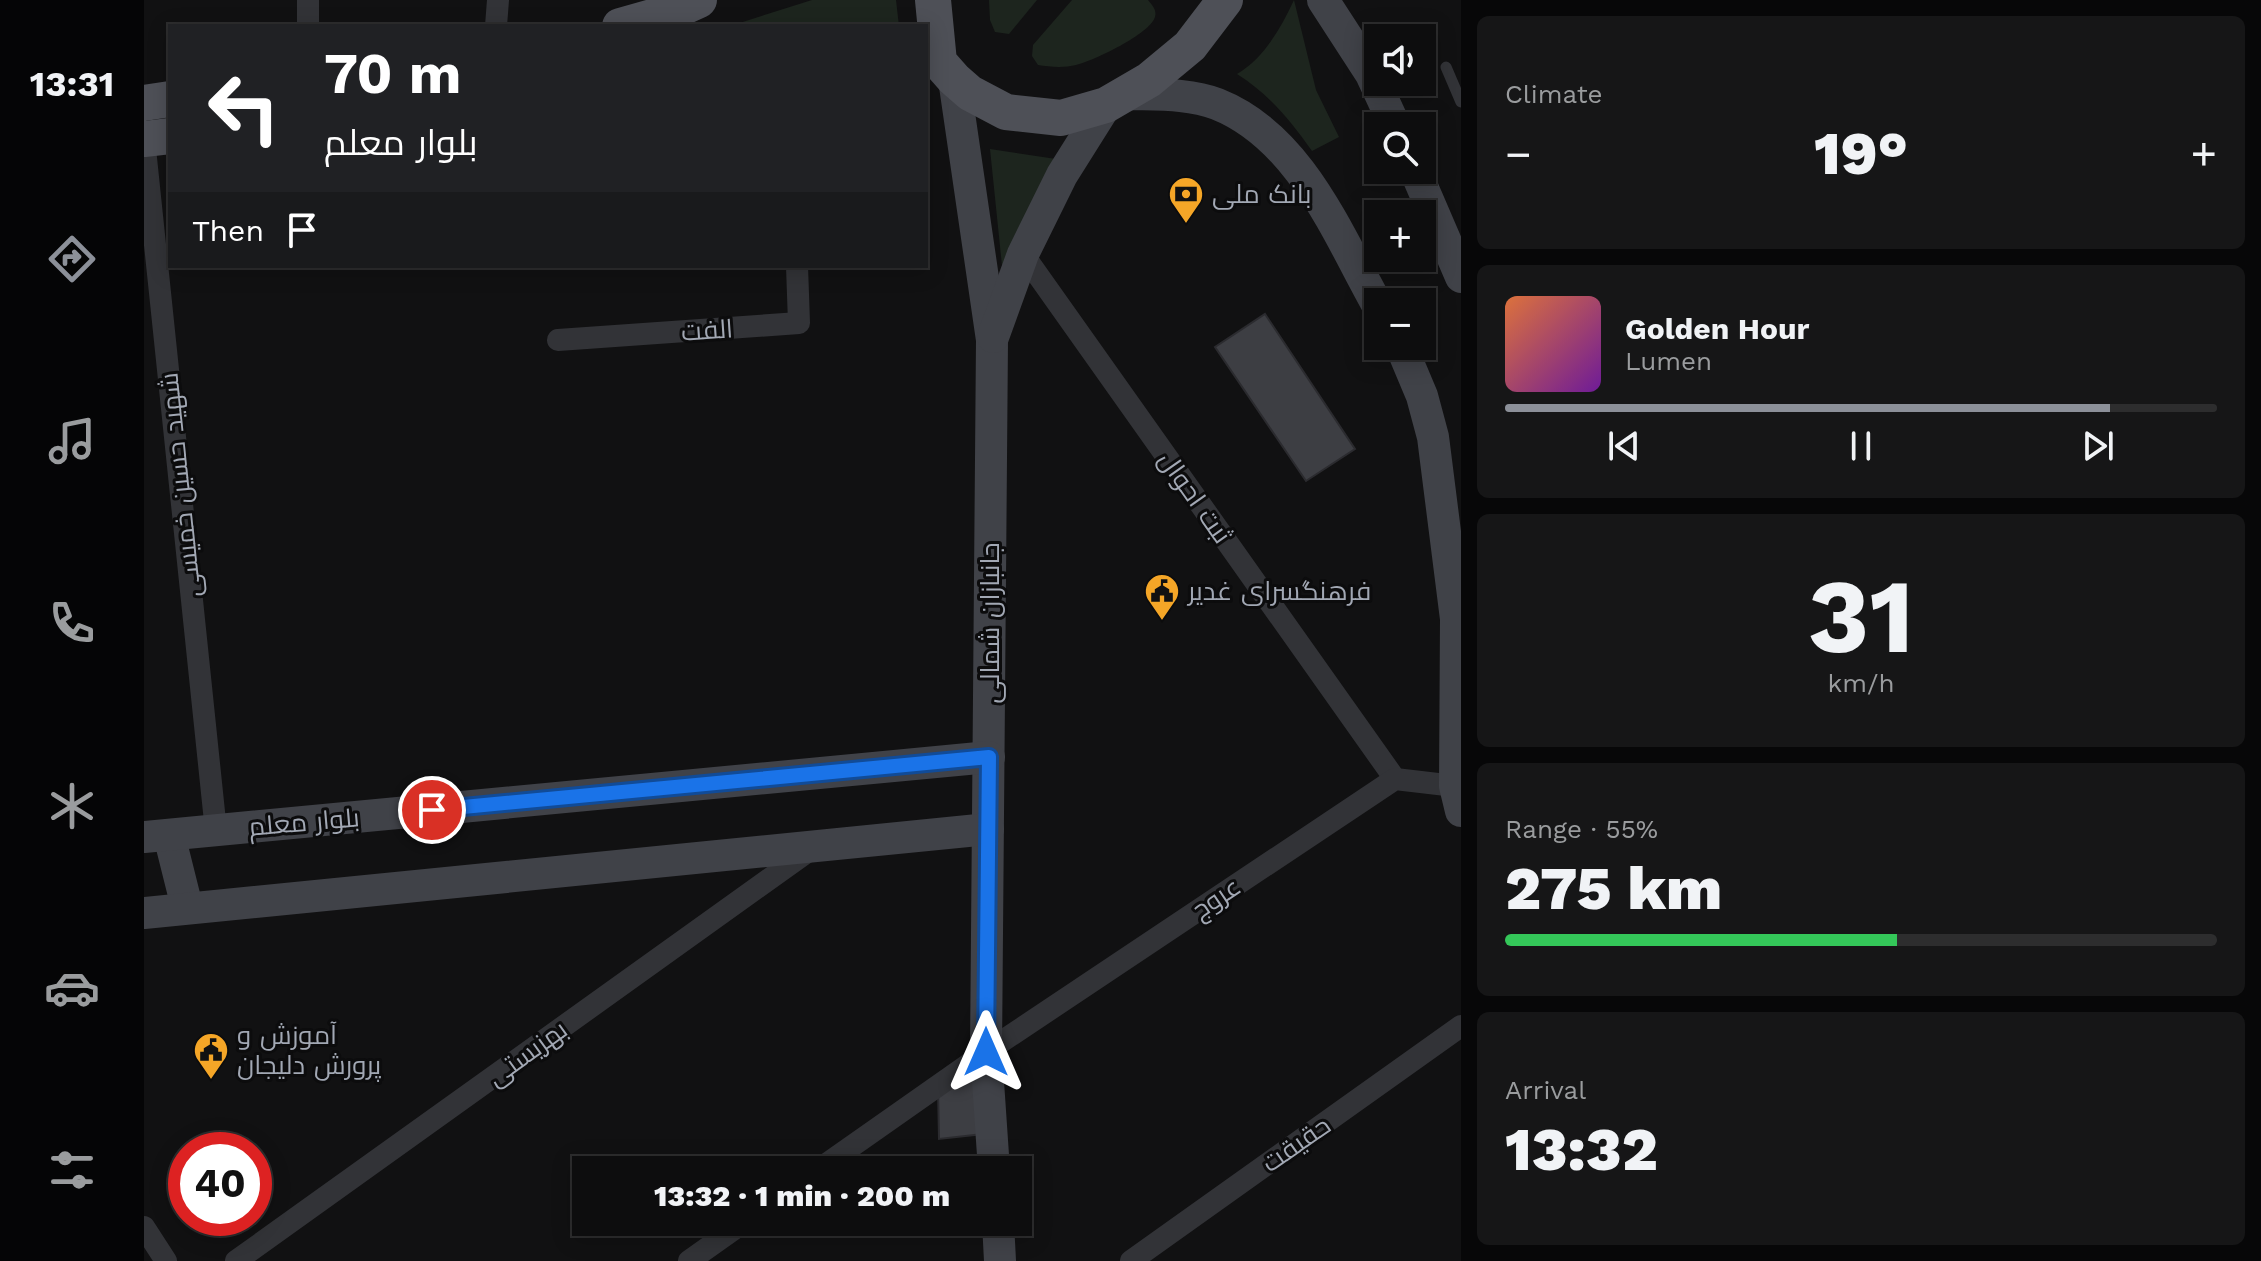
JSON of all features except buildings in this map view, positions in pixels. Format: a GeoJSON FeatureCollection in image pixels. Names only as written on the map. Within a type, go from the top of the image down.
{"type":"FeatureCollection","features":[{"type":"Feature","properties":{"kind":"main road"},"geometry":{"type":"LineString","coordinates":[[933,0],[940,68],[970,93],[1006,112],[1061,118],[1116,99],[1149,80],[1190,46],[1225,0]]}},
{"type":"Feature","properties":{"kind":"main road"},"geometry":{"type":"LineString","coordinates":[[626,24],[684,3]]}},
{"type":"Feature","properties":{"kind":"main road"},"geometry":{"type":"LineString","coordinates":[[144,103],[168,99]]}},
{"type":"Feature","properties":{"kind":"main road"},"geometry":{"type":"LineString","coordinates":[[144,139],[168,136]]}},
{"type":"Feature","properties":{"kind":"street"},"geometry":{"type":"LineString","coordinates":[[308,0],[308,24]]}},
{"type":"Feature","properties":{"kind":"street"},"geometry":{"type":"LineString","coordinates":[[496,24],[498,0]]}},
{"type":"Feature","properties":{"kind":"street"},"geometry":{"type":"LineString","coordinates":[[1323,0],[1371,74],[1389,112]]}},
{"type":"Feature","properties":{"kind":"street","name":"جانبازان شمالی"},"geometry":{"type":"LineString","coordinates":[[940,68],[992,340],[986,1052],[993,1156]]}},
{"type":"Feature","properties":{"kind":"street"},"geometry":{"type":"LineString","coordinates":[[992,340],[1023,254],[1062,175],[1116,99],[1180,97],[1215,103],[1275,142],[1310,185],[1368,288]]}},
{"type":"Feature","properties":{"kind":"street","name":"شهید حسین خمیسی"},"geometry":{"type":"LineString","coordinates":[[144,139],[216,831]]}},
{"type":"Feature","properties":{"kind":"street"},"geometry":{"type":"LineString","coordinates":[[1421,184],[1461,277]]}},
{"type":"Feature","properties":{"kind":"street","name":"ثبت احوال"},"geometry":{"type":"LineString","coordinates":[[1023,254],[1395,779]]}},
{"type":"Feature","properties":{"kind":"street","name":"الفت"},"geometry":{"type":"LineString","coordinates":[[558,340],[799,323],[797,268]]}},
{"type":"Feature","properties":{"kind":"street"},"geometry":{"type":"LineString","coordinates":[[1395,779],[1458,798],[1459,623],[1433,437],[1422,396],[1407,360]]}},
{"type":"Feature","properties":{"kind":"street","name":"بلوار معلم"},"geometry":{"type":"LineString","coordinates":[[156,836],[989,757]]}},
{"type":"Feature","properties":{"kind":"street","name":"عروج"},"geometry":{"type":"LineString","coordinates":[[838,1156],[986,1052],[1395,779]]}},
{"type":"Feature","properties":{"kind":"street"},"geometry":{"type":"LineString","coordinates":[[144,913],[988,829]]}},
{"type":"Feature","properties":{"kind":"street"},"geometry":{"type":"LineString","coordinates":[[156,836],[187,907]]}},
{"type":"Feature","properties":{"kind":"street","name":"بهزیستی"},"geometry":{"type":"LineString","coordinates":[[236,1261],[818,845]]}},
{"type":"Feature","properties":{"kind":"street","name":"حقیقت"},"geometry":{"type":"LineString","coordinates":[[1131,1261],[1461,1026]]}},
{"type":"Feature","properties":{"kind":"street"},"geometry":{"type":"LineString","coordinates":[[144,1227],[166,1261]]}},
{"type":"Feature","properties":{"kind":"street"},"geometry":{"type":"LineString","coordinates":[[689,1261],[724,1236]]}},
{"type":"Feature","properties":{"kind":"street"},"geometry":{"type":"LineString","coordinates":[[999,1236],[1000,1261]]}},
{"type":"Feature","properties":{"kind":"lane"},"geometry":{"type":"LineString","coordinates":[[1446,67],[1461,102]]}},
{"type":"Feature","properties":{"kind":"shaded area"},"geometry":{"type":"Polygon","coordinates":[[[812,0],[896,0],[899,24],[736,24],[812,0]]]}},
{"type":"Feature","properties":{"kind":"shaded area"},"geometry":{"type":"Polygon","coordinates":[[[989,0],[1037,0],[1009,34],[995,32],[990,20],[989,0]]]}},
{"type":"Feature","properties":{"kind":"shaded area"},"geometry":{"type":"Polygon","coordinates":[[[1072,0],[1148,0],[1155,10],[1155,17],[1132,39],[1095,58],[1067,67],[1038,65],[1032,56],[1033,45],[1072,0]]]}},
{"type":"Feature","properties":{"kind":"shaded area"},"geometry":{"type":"Polygon","coordinates":[[[1294,0],[1316,90],[1339,137],[1312,151],[1279,109],[1237,74],[1271,42],[1294,0]]]}},
{"type":"Feature","properties":{"kind":"shaded area"},"geometry":{"type":"Polygon","coordinates":[[[990,149],[1056,159],[1004,285],[990,149]]]}},
{"type":"Feature","properties":{"kind":"place","name":"بانک ملی"},"geometry":{"type":"Point","coordinates":[1186,225]}},
{"type":"Feature","properties":{"kind":"place","name":"فرهنگسرای غدیر"},"geometry":{"type":"Point","coordinates":[1162,622]}},
{"type":"Feature","properties":{"kind":"place","name":"آموزش و پرورش دلیجان"},"geometry":{"type":"Point","coordinates":[211,1081]}},
{"type":"Feature","properties":{"kind":"route"},"geometry":{"type":"LineString","coordinates":[[432,810],[989,757],[986,1052]]}}]}
